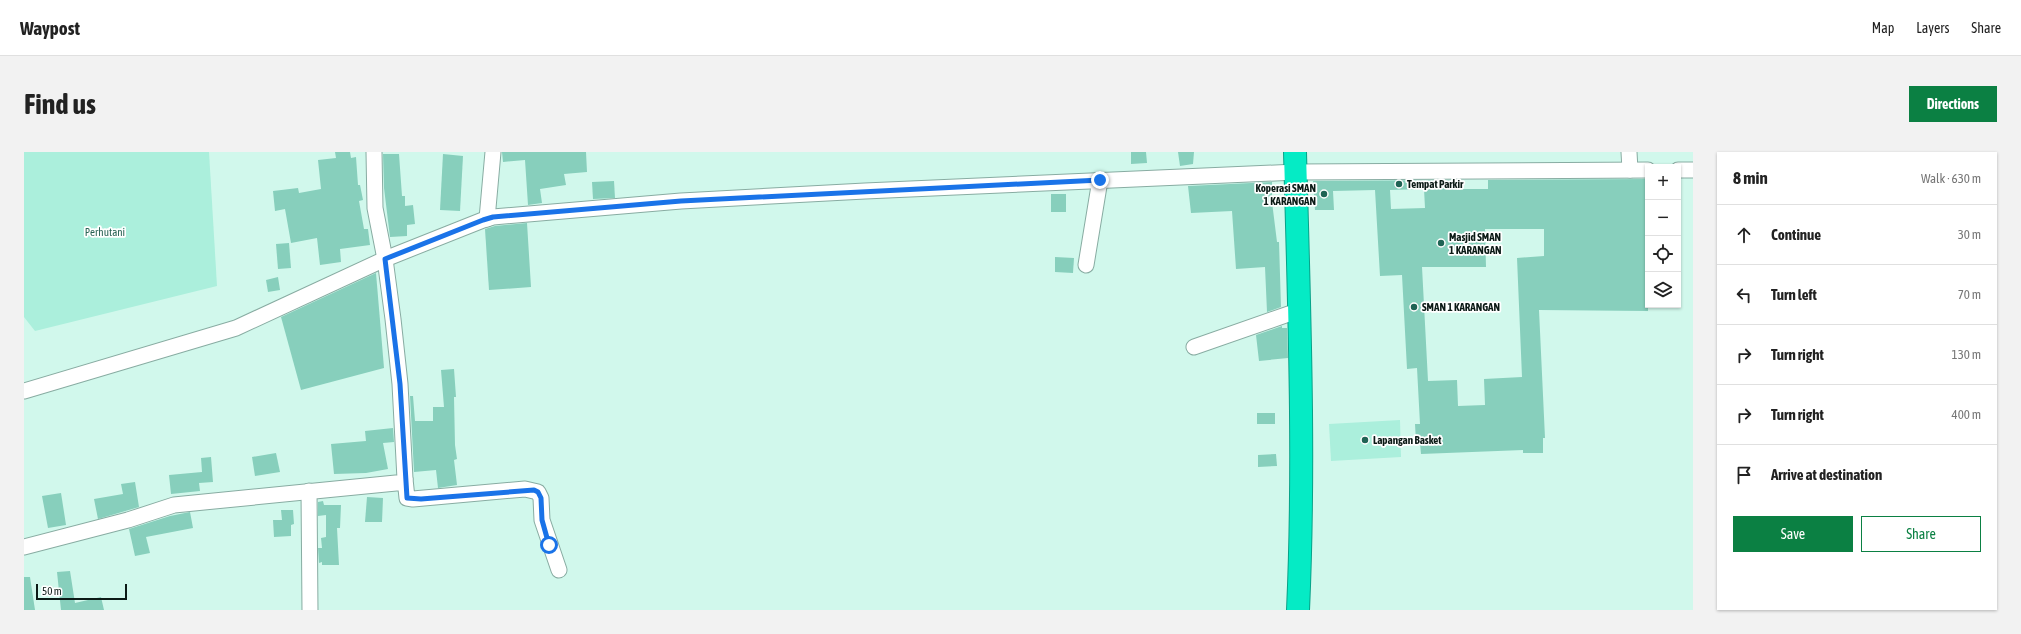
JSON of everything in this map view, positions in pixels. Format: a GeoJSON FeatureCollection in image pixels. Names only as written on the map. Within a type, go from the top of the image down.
{"type":"FeatureCollection","features":[{"type":"Feature","properties":{"kind":"highway"},"geometry":{"type":"LineString","coordinates":[[1295,162],[1300,310],[1301,537],[1298,610]]}},
{"type":"Feature","properties":{"kind":"street"},"geometry":{"type":"LineString","coordinates":[[374,152],[375,208],[385,259],[398,364],[407,498],[413,499],[525,489],[538,492],[541,498],[542,520],[559,570]]}},
{"type":"Feature","properties":{"kind":"street"},"geometry":{"type":"LineString","coordinates":[[487,219],[493,152]]}},
{"type":"Feature","properties":{"kind":"street"},"geometry":{"type":"LineString","coordinates":[[1629,152],[1630,170]]}},
{"type":"Feature","properties":{"kind":"street"},"geometry":{"type":"LineString","coordinates":[[24,391],[236,328],[385,259],[487,219],[681,201],[1100,180],[1295,162],[1645,170]]}},
{"type":"Feature","properties":{"kind":"street"},"geometry":{"type":"LineString","coordinates":[[1681,170],[1693,170]]}},
{"type":"Feature","properties":{"kind":"street"},"geometry":{"type":"LineString","coordinates":[[1086,265],[1100,180]]}},
{"type":"Feature","properties":{"kind":"street"},"geometry":{"type":"LineString","coordinates":[[1194,347],[1300,310]]}},
{"type":"Feature","properties":{"kind":"street"},"geometry":{"type":"LineString","coordinates":[[24,548],[128,520],[174,505],[396,483],[402,482],[405,479]]}},
{"type":"Feature","properties":{"kind":"street"},"geometry":{"type":"LineString","coordinates":[[309,491],[310,610]]}},
{"type":"Feature","properties":{"kind":"green space","name":"Perhutani"},"geometry":{"type":"Polygon","coordinates":[[[24,152],[209,152],[217,286],[35,331],[24,317],[24,152]]]}},
{"type":"Feature","properties":{"kind":"green space","name":"Lapangan Basket"},"geometry":{"type":"Polygon","coordinates":[[[1400,420],[1401,457],[1331,461],[1329,424],[1400,420]]]}},
{"type":"Feature","properties":{"kind":"building"},"geometry":{"type":"Polygon","coordinates":[[[335,152],[350,152],[351,158],[356,157],[358,185],[360,185],[363,200],[359,201],[364,229],[368,229],[370,245],[340,249],[341,262],[320,265],[317,238],[291,243],[285,209],[275,211],[273,191],[298,188],[299,193],[321,189],[318,160],[336,158],[335,152]]]}},
{"type":"Feature","properties":{"kind":"building"},"geometry":{"type":"Polygon","coordinates":[[[502,152],[586,152],[587,172],[564,174],[566,185],[540,189],[542,203],[528,205],[525,160],[503,162],[502,152]]]}},
{"type":"Feature","properties":{"kind":"building"},"geometry":{"type":"Polygon","coordinates":[[[1131,152],[1146,152],[1147,163],[1131,164],[1131,152]]]}},
{"type":"Feature","properties":{"kind":"building"},"geometry":{"type":"Polygon","coordinates":[[[1178,152],[1194,152],[1193,164],[1180,166],[1178,152]]]}},
{"type":"Feature","properties":{"kind":"building"},"geometry":{"type":"Polygon","coordinates":[[[383,154],[399,154],[402,196],[405,196],[405,206],[413,205],[415,224],[407,225],[407,236],[390,237],[384,188],[383,154]]]}},
{"type":"Feature","properties":{"kind":"building"},"geometry":{"type":"Polygon","coordinates":[[[443,154],[463,156],[460,211],[440,210],[443,154]]]}},
{"type":"Feature","properties":{"kind":"building"},"geometry":{"type":"Polygon","coordinates":[[[1645,179],[1645,308],[1648,308],[1648,311],[1539,310],[1545,438],[1543,438],[1543,453],[1523,453],[1523,450],[1421,454],[1420,443],[1416,443],[1415,424],[1420,424],[1417,368],[1407,369],[1402,275],[1380,276],[1375,190],[1333,191],[1334,210],[1315,210],[1313,181],[1461,180],[1461,189],[1488,189],[1488,180],[1645,179]],[[1424,189],[1390,190],[1391,209],[1425,208],[1424,189]],[[1485,229],[1486,267],[1422,267],[1428,381],[1457,380],[1458,406],[1485,405],[1484,379],[1522,377],[1517,258],[1544,256],[1544,229],[1485,229]]]}},
{"type":"Feature","properties":{"kind":"building"},"geometry":{"type":"Polygon","coordinates":[[[614,181],[615,198],[593,199],[592,182],[614,181]]]}},
{"type":"Feature","properties":{"kind":"building"},"geometry":{"type":"Polygon","coordinates":[[[1272,182],[1272,202],[1277,242],[1279,242],[1281,307],[1267,312],[1265,267],[1236,269],[1232,211],[1191,213],[1188,186],[1272,182]]]}},
{"type":"Feature","properties":{"kind":"building"},"geometry":{"type":"Polygon","coordinates":[[[1051,194],[1066,194],[1066,212],[1051,212],[1051,194]]]}},
{"type":"Feature","properties":{"kind":"building"},"geometry":{"type":"Polygon","coordinates":[[[527,223],[531,287],[489,290],[485,229],[495,226],[527,223]]]}},
{"type":"Feature","properties":{"kind":"building"},"geometry":{"type":"Polygon","coordinates":[[[289,243],[291,268],[278,269],[276,244],[289,243]]]}},
{"type":"Feature","properties":{"kind":"building"},"geometry":{"type":"Polygon","coordinates":[[[1055,257],[1074,258],[1073,273],[1055,272],[1055,257]]]}},
{"type":"Feature","properties":{"kind":"building"},"geometry":{"type":"Polygon","coordinates":[[[376,273],[384,368],[301,390],[281,317],[376,273]]]}},
{"type":"Feature","properties":{"kind":"building"},"geometry":{"type":"Polygon","coordinates":[[[278,277],[280,290],[268,292],[266,280],[278,277]]]}},
{"type":"Feature","properties":{"kind":"building"},"geometry":{"type":"Polygon","coordinates":[[[1282,326],[1282,328],[1287,328],[1288,358],[1259,361],[1256,335],[1282,326]]]}},
{"type":"Feature","properties":{"kind":"building"},"geometry":{"type":"Polygon","coordinates":[[[454,369],[456,397],[454,397],[455,445],[457,459],[454,460],[457,485],[438,488],[436,470],[414,472],[410,396],[413,396],[415,421],[433,421],[433,407],[444,407],[441,370],[454,369]]]}},
{"type":"Feature","properties":{"kind":"building"},"geometry":{"type":"Polygon","coordinates":[[[1257,413],[1275,413],[1275,424],[1257,424],[1257,413]]]}},
{"type":"Feature","properties":{"kind":"building"},"geometry":{"type":"Polygon","coordinates":[[[393,428],[394,442],[383,443],[388,469],[366,473],[334,474],[331,444],[366,441],[365,431],[393,428]]]}},
{"type":"Feature","properties":{"kind":"building"},"geometry":{"type":"Polygon","coordinates":[[[276,453],[280,472],[255,476],[252,457],[276,453]]]}},
{"type":"Feature","properties":{"kind":"building"},"geometry":{"type":"Polygon","coordinates":[[[1276,454],[1277,466],[1258,467],[1258,455],[1276,454]]]}},
{"type":"Feature","properties":{"kind":"building"},"geometry":{"type":"Polygon","coordinates":[[[211,457],[213,482],[199,483],[200,491],[171,494],[169,475],[202,472],[201,458],[211,457]]]}},
{"type":"Feature","properties":{"kind":"building"},"geometry":{"type":"Polygon","coordinates":[[[135,482],[139,507],[98,519],[94,499],[123,494],[121,484],[135,482]]]}},
{"type":"Feature","properties":{"kind":"building"},"geometry":{"type":"Polygon","coordinates":[[[61,493],[66,525],[48,528],[42,496],[61,493]]]}},
{"type":"Feature","properties":{"kind":"building"},"geometry":{"type":"Polygon","coordinates":[[[367,497],[383,498],[382,522],[365,522],[367,497]]]}},
{"type":"Feature","properties":{"kind":"building"},"geometry":{"type":"Polygon","coordinates":[[[323,501],[324,505],[341,505],[340,528],[337,528],[339,565],[322,565],[322,562],[319,563],[318,548],[322,548],[321,538],[326,537],[326,515],[318,516],[318,502],[323,501]]]}},
{"type":"Feature","properties":{"kind":"building"},"geometry":{"type":"Polygon","coordinates":[[[281,510],[293,510],[294,524],[291,525],[291,536],[274,537],[273,520],[282,520],[281,510]]]}},
{"type":"Feature","properties":{"kind":"building"},"geometry":{"type":"Polygon","coordinates":[[[190,512],[193,528],[146,537],[150,553],[135,556],[129,529],[170,516],[190,512]]]}},
{"type":"Feature","properties":{"kind":"building"},"geometry":{"type":"Polygon","coordinates":[[[70,571],[75,603],[101,597],[104,610],[61,610],[57,572],[70,571]]]}},
{"type":"Feature","properties":{"kind":"building"},"geometry":{"type":"Polygon","coordinates":[[[24,577],[30,577],[35,610],[24,610],[24,577]]]}},
{"type":"Feature","properties":{"kind":"place","name":"Tempat Parkir"},"geometry":{"type":"Point","coordinates":[1399,184]}},
{"type":"Feature","properties":{"kind":"place","name":"Koperasi SMAN 1 KARANGAN"},"geometry":{"type":"Point","coordinates":[1324,194]}},
{"type":"Feature","properties":{"kind":"place","name":"Masjid SMAN 1 KARANGAN"},"geometry":{"type":"Point","coordinates":[1441,243]}},
{"type":"Feature","properties":{"kind":"place","name":"SMAN 1 KARANGAN"},"geometry":{"type":"Point","coordinates":[1414,307]}},
{"type":"Feature","properties":{"kind":"place","name":"Lapangan Basket"},"geometry":{"type":"Point","coordinates":[1365,440]}},
{"type":"Feature","properties":{"kind":"route"},"geometry":{"type":"LineString","coordinates":[[549,545],[542,520],[541,498],[538,492],[534,490],[525,489],[421,499],[407,498],[400,384],[385,259],[493,217],[681,201],[1100,180]]}}]}
